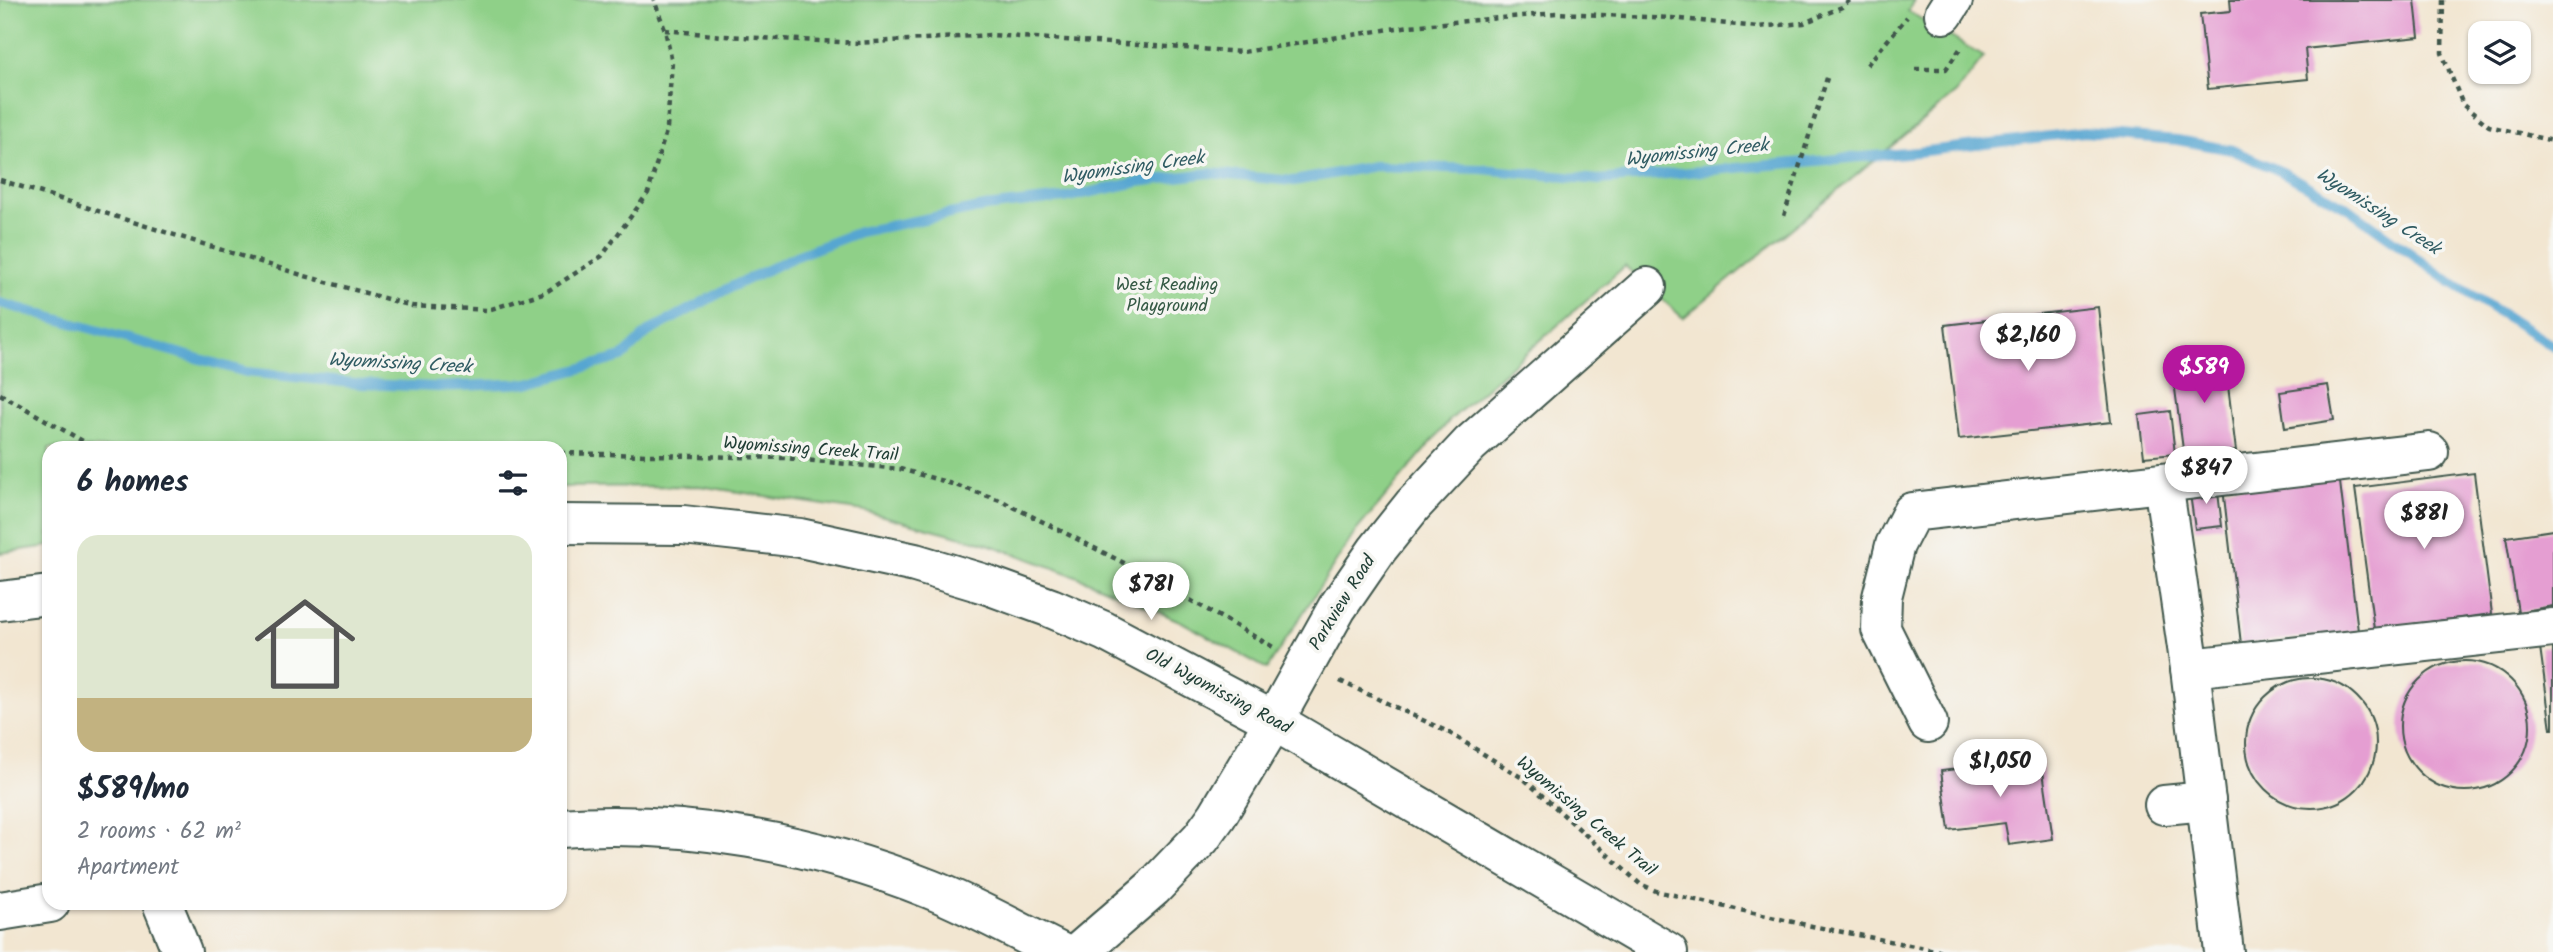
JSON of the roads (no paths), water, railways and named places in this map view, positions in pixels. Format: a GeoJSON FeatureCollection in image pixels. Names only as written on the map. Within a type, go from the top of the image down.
{"type":"FeatureCollection","features":[{"type":"Feature","properties":{"kind":"street","name":"Parkview Road"},"geometry":{"type":"LineString","coordinates":[[1079,952],[1153,888],[1201,838],[1217,816],[1337,608],[1377,550],[1413,505],[1470,444],[1647,287]]}},
{"type":"Feature","properties":{"kind":"street"},"geometry":{"type":"LineString","coordinates":[[1928,723],[1881,629],[1882,597],[1895,545],[1912,512],[2429,452]]}},
{"type":"Feature","properties":{"kind":"street"},"geometry":{"type":"LineString","coordinates":[[2163,483],[2190,668],[2224,952]]}},
{"type":"Feature","properties":{"kind":"street","name":"Old Wyomissing Road"},"geometry":{"type":"LineString","coordinates":[[567,524],[683,525],[800,538],[915,563],[985,584],[1104,632],[1273,721],[1668,952]]}},
{"type":"Feature","properties":{"kind":"street"},"geometry":{"type":"LineString","coordinates":[[0,601],[42,596]]}},
{"type":"Feature","properties":{"kind":"street"},"geometry":{"type":"LineString","coordinates":[[2190,668],[2553,628]]}},
{"type":"Feature","properties":{"kind":"street"},"geometry":{"type":"LineString","coordinates":[[2164,805],[2206,801]]}},
{"type":"Feature","properties":{"kind":"street"},"geometry":{"type":"LineString","coordinates":[[567,828],[667,828],[757,839],[844,859],[932,890],[1060,952]]}},
{"type":"Feature","properties":{"kind":"street"},"geometry":{"type":"LineString","coordinates":[[0,911],[42,904]]}},
{"type":"Feature","properties":{"kind":"street"},"geometry":{"type":"LineString","coordinates":[[165,910],[182,952]]}},
{"type":"Feature","properties":{"kind":"waterway","name":"Wyomissing Creek"},"geometry":{"type":"LineString","coordinates":[[0,303],[246,372],[363,384],[438,387],[529,383],[622,357],[648,332],[727,289],[796,256],[859,232],[985,207],[1064,198],[1138,182],[1209,173],[1294,181],[1374,166],[1482,169],[1599,180],[1918,152],[2084,132],[2177,140],[2232,150],[2282,172],[2348,208],[2446,279],[2553,346]]}},
{"type":"Feature","properties":{"kind":"park label","name":"West Reading Playground"},"geometry":{"type":"Point","coordinates":[1167,295]}}]}
